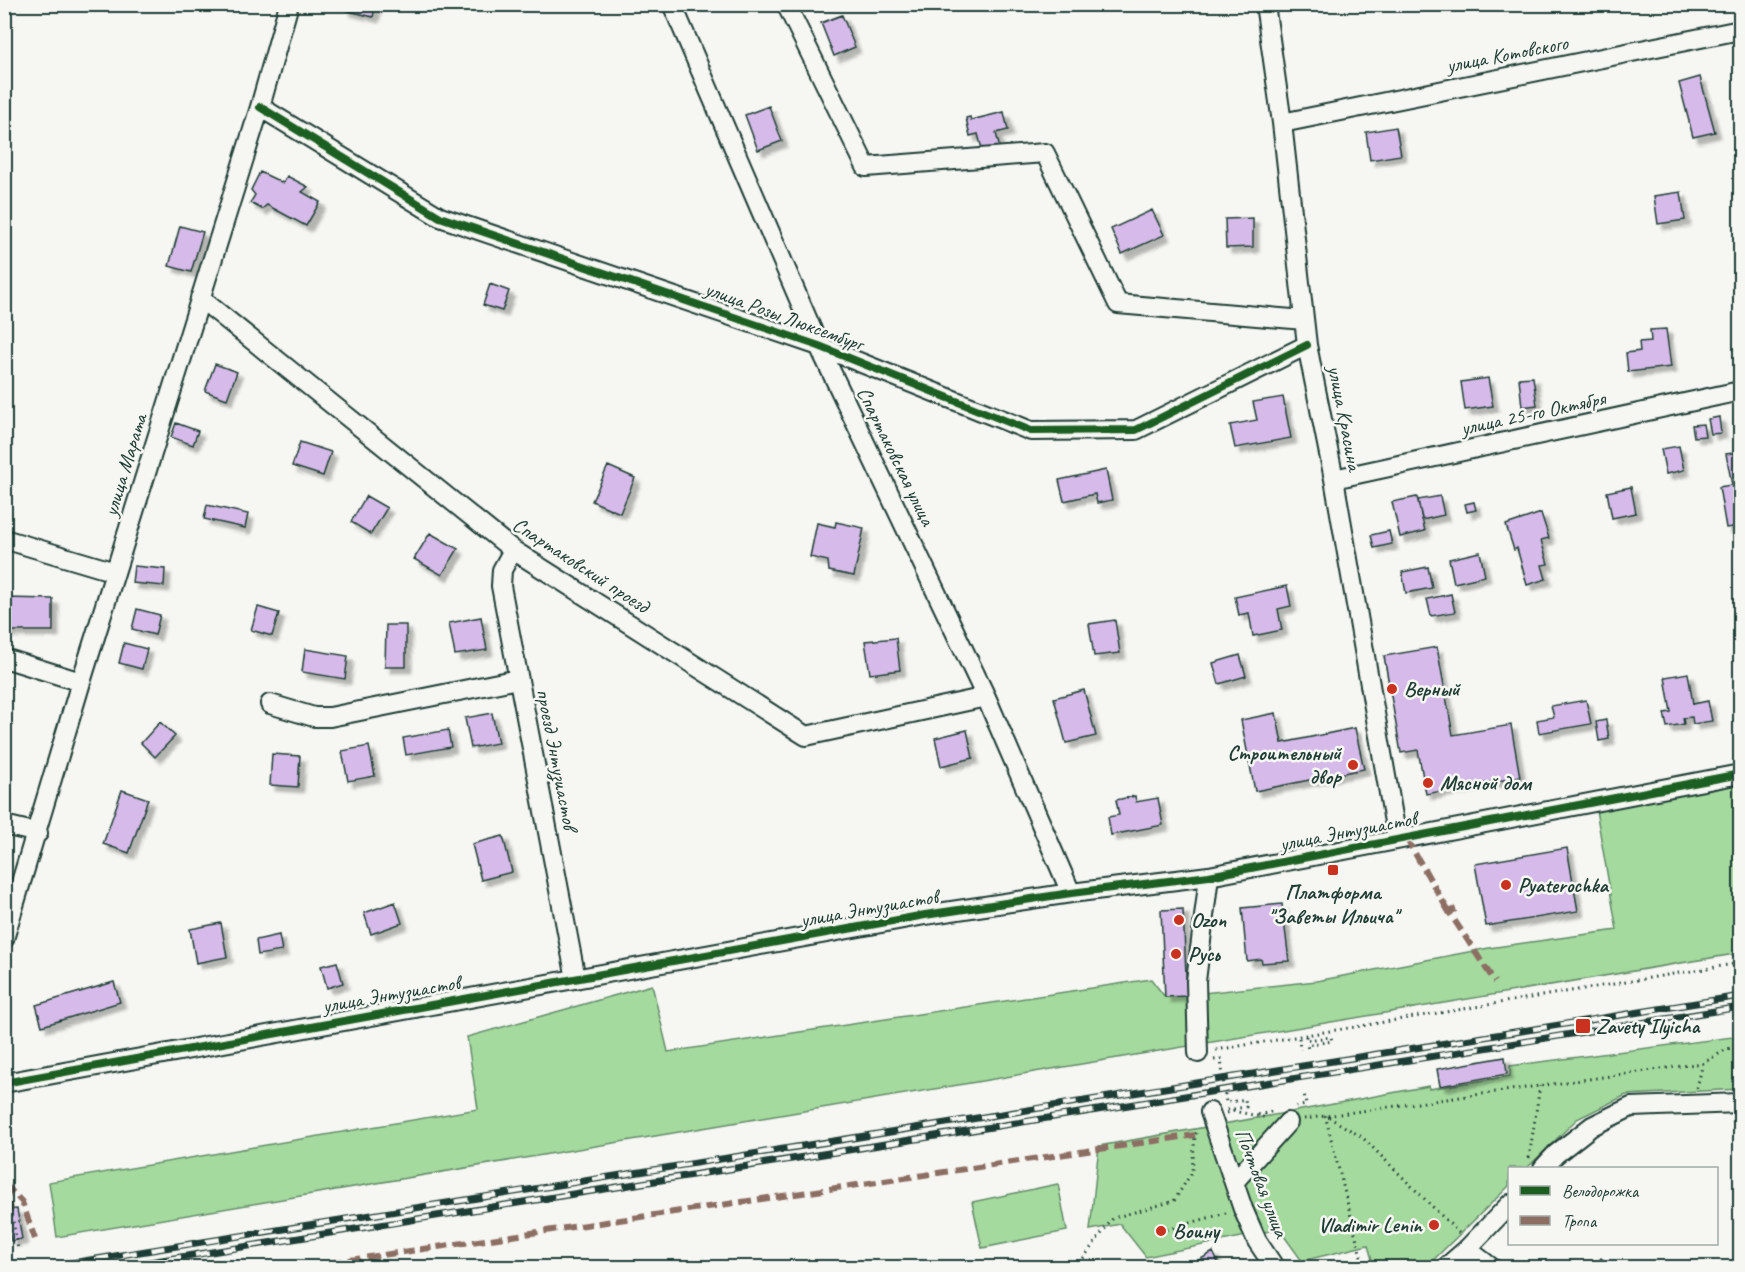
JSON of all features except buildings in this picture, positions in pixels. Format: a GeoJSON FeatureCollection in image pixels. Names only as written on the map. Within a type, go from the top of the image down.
{"type":"FeatureCollection","features":[{"type":"Feature","properties":{"kind":"street","name":"улица Марата"},"geometry":{"type":"LineString","coordinates":[[4,939],[38,833],[81,682],[260,107],[289,4]]}},
{"type":"Feature","properties":{"kind":"street","name":"Спартаковская улица"},"geometry":{"type":"LineString","coordinates":[[672,4],[819,346],[987,697],[1071,892]]}},
{"type":"Feature","properties":{"kind":"street"},"geometry":{"type":"LineString","coordinates":[[786,4],[866,167],[1045,153],[1118,304],[1304,320]]}},
{"type":"Feature","properties":{"kind":"street","name":"улица Красина"},"geometry":{"type":"LineString","coordinates":[[1265,4],[1282,123],[1307,345],[1334,479],[1397,839]]}},
{"type":"Feature","properties":{"kind":"street","name":"улица Котовского"},"geometry":{"type":"LineString","coordinates":[[1282,123],[1740,30]]}},
{"type":"Feature","properties":{"kind":"street","name":"улица Розы Люксембург"},"geometry":{"type":"LineString","coordinates":[[260,107],[440,217],[819,346],[1031,431],[1136,430],[1307,345]]}},
{"type":"Feature","properties":{"kind":"street","name":"Спартаковский проезд"},"geometry":{"type":"LineString","coordinates":[[200,298],[513,550],[806,736],[987,697]]}},
{"type":"Feature","properties":{"kind":"street","name":"улица 25-го Октября"},"geometry":{"type":"LineString","coordinates":[[1334,479],[1740,391]]}},
{"type":"Feature","properties":{"kind":"street"},"geometry":{"type":"LineString","coordinates":[[4,539],[115,572]]}},
{"type":"Feature","properties":{"kind":"street","name":"проезд Энтузиастов"},"geometry":{"type":"LineString","coordinates":[[513,550],[502,570],[501,586],[576,979]]}},
{"type":"Feature","properties":{"kind":"street"},"geometry":{"type":"LineString","coordinates":[[4,658],[81,682]]}},
{"type":"Feature","properties":{"kind":"street"},"geometry":{"type":"LineString","coordinates":[[270,704],[314,717],[330,717],[518,679]]}},
{"type":"Feature","properties":{"kind":"street","name":"улица Энтузиастов"},"geometry":{"type":"LineString","coordinates":[[4,1083],[925,915],[1071,892],[1209,876],[1740,774]]}},
{"type":"Feature","properties":{"kind":"street"},"geometry":{"type":"LineString","coordinates":[[4,825],[38,833]]}},
{"type":"Feature","properties":{"kind":"street"},"geometry":{"type":"LineString","coordinates":[[1198,1053],[1196,981],[1209,876]]}},
{"type":"Feature","properties":{"kind":"street"},"geometry":{"type":"LineString","coordinates":[[1536,1164],[1556,1154],[1592,1126],[1631,1107],[1740,1103]]}},
{"type":"Feature","properties":{"kind":"street","name":"Почтовая улица"},"geometry":{"type":"LineString","coordinates":[[1211,1114],[1257,1241],[1275,1268]]}},
{"type":"Feature","properties":{"kind":"street"},"geometry":{"type":"LineString","coordinates":[[1235,1180],[1288,1122]]}},
{"type":"Feature","properties":{"kind":"street"},"geometry":{"type":"LineString","coordinates":[[1445,1268],[1469,1247],[1508,1205]]}},
{"type":"Feature","properties":{"kind":"street"},"geometry":{"type":"LineString","coordinates":[[1469,1247],[1492,1268]]}},
{"type":"Feature","properties":{"kind":"path"},"geometry":{"type":"LineString","coordinates":[[1076,1268],[1113,1218],[1174,1201],[1192,1172],[1195,1135],[1211,1114],[1246,1107],[1245,1099],[1226,1103],[1221,1059],[1199,1063],[1198,1053],[1740,963]]}},
{"type":"Feature","properties":{"kind":"path"},"geometry":{"type":"LineString","coordinates":[[1306,1036],[1306,1040],[1331,1037],[1332,1041],[1307,1045],[1308,1049]]}},
{"type":"Feature","properties":{"kind":"path"},"geometry":{"type":"LineString","coordinates":[[1299,1038],[1300,1050]]}},
{"type":"Feature","properties":{"kind":"path"},"geometry":{"type":"LineString","coordinates":[[1211,1114],[1233,1112],[1288,1122],[1703,1063],[1727,1049],[1740,1046]]}},
{"type":"Feature","properties":{"kind":"path"},"geometry":{"type":"LineString","coordinates":[[1694,1104],[1703,1063]]}},
{"type":"Feature","properties":{"kind":"path"},"geometry":{"type":"LineString","coordinates":[[1536,1164],[1540,1086]]}},
{"type":"Feature","properties":{"kind":"path"},"geometry":{"type":"LineString","coordinates":[[1304,1093],[1306,1105]]}},
{"type":"Feature","properties":{"kind":"path"},"geometry":{"type":"LineString","coordinates":[[1325,1115],[1362,1137],[1469,1247]]}},
{"type":"Feature","properties":{"kind":"path"},"geometry":{"type":"LineString","coordinates":[[1325,1115],[1364,1268]]}},
{"type":"Feature","properties":{"kind":"path"},"geometry":{"type":"LineString","coordinates":[[11,1210],[18,1249]]}},
{"type":"Feature","properties":{"kind":"path"},"geometry":{"type":"LineString","coordinates":[[1161,1231],[1218,1215]]}},
{"type":"Feature","properties":{"kind":"green space"},"geometry":{"type":"Polygon","coordinates":[[[1740,783],[1740,953],[57,1237],[49,1182],[478,1109],[467,1037],[652,985],[668,1052],[1151,979],[1165,997],[1317,981],[1489,948],[1617,930],[1596,810],[1740,783]]]}},
{"type":"Feature","properties":{"kind":"green space"},"geometry":{"type":"Polygon","coordinates":[[[1740,1036],[1740,1089],[1626,1095],[1577,1119],[1528,1167],[1508,1167],[1508,1187],[1426,1267],[1374,1267],[1368,1245],[1302,1261],[1279,1229],[1146,1257],[1120,1224],[1090,1230],[1099,1146],[1429,1086],[1429,1089],[1510,1076],[1510,1066],[1740,1036]]]}},
{"type":"Feature","properties":{"kind":"green space"},"geometry":{"type":"Polygon","coordinates":[[[1058,1184],[1067,1231],[982,1248],[972,1202],[1058,1184]]]}},
{"type":"Feature","properties":{"kind":"railway"},"geometry":{"type":"LineString","coordinates":[[40,1268],[1740,996]]}},
{"type":"Feature","properties":{"kind":"railway"},"geometry":{"type":"LineString","coordinates":[[112,1268],[1740,1007]]}},
{"type":"Feature","properties":{"kind":"marked path"},"geometry":{"type":"LineString","coordinates":[[1406,838],[1449,912]]}},
{"type":"Feature","properties":{"kind":"marked path"},"geometry":{"type":"LineString","coordinates":[[1456,909],[1449,912],[1495,982]]}},
{"type":"Feature","properties":{"kind":"marked path"},"geometry":{"type":"LineString","coordinates":[[295,1268],[1195,1135]]}},
{"type":"Feature","properties":{"kind":"marked path"},"geometry":{"type":"LineString","coordinates":[[5,1184],[22,1202],[35,1239]]}},
{"type":"Feature","properties":{"kind":"marked path"},"geometry":{"type":"LineString","coordinates":[[5,1186],[11,1210]]}},
{"type":"Feature","properties":{"kind":"cycle path"},"geometry":{"type":"LineString","coordinates":[[260,107],[440,217],[819,346],[1031,431],[1136,430],[1307,345]]}},
{"type":"Feature","properties":{"kind":"cycle path"},"geometry":{"type":"LineString","coordinates":[[4,1083],[925,915],[1071,893],[1209,876],[1740,774]]}},
{"type":"Feature","properties":{"kind":"place","name":"Верный"},"geometry":{"type":"Point","coordinates":[1392,689]}},
{"type":"Feature","properties":{"kind":"place","name":"Строительный двор"},"geometry":{"type":"Point","coordinates":[1353,765]}},
{"type":"Feature","properties":{"kind":"place","name":"Мясной дом"},"geometry":{"type":"Point","coordinates":[1428,783]}},
{"type":"Feature","properties":{"kind":"place","name":"Платформа \"Заветы Ильича\""},"geometry":{"type":"Point","coordinates":[1333,870]}},
{"type":"Feature","properties":{"kind":"place","name":"Pyaterochka"},"geometry":{"type":"Point","coordinates":[1506,885]}},
{"type":"Feature","properties":{"kind":"place","name":"Ozon"},"geometry":{"type":"Point","coordinates":[1179,920]}},
{"type":"Feature","properties":{"kind":"place","name":"Русь"},"geometry":{"type":"Point","coordinates":[1176,954]}},
{"type":"Feature","properties":{"kind":"place","name":"Zavety Ilyicha"},"geometry":{"type":"Point","coordinates":[1583,1026]}},
{"type":"Feature","properties":{"kind":"place","name":"Vladimir Lenin"},"geometry":{"type":"Point","coordinates":[1434,1225]}},
{"type":"Feature","properties":{"kind":"place","name":"Воину"},"geometry":{"type":"Point","coordinates":[1161,1231]}}]}
